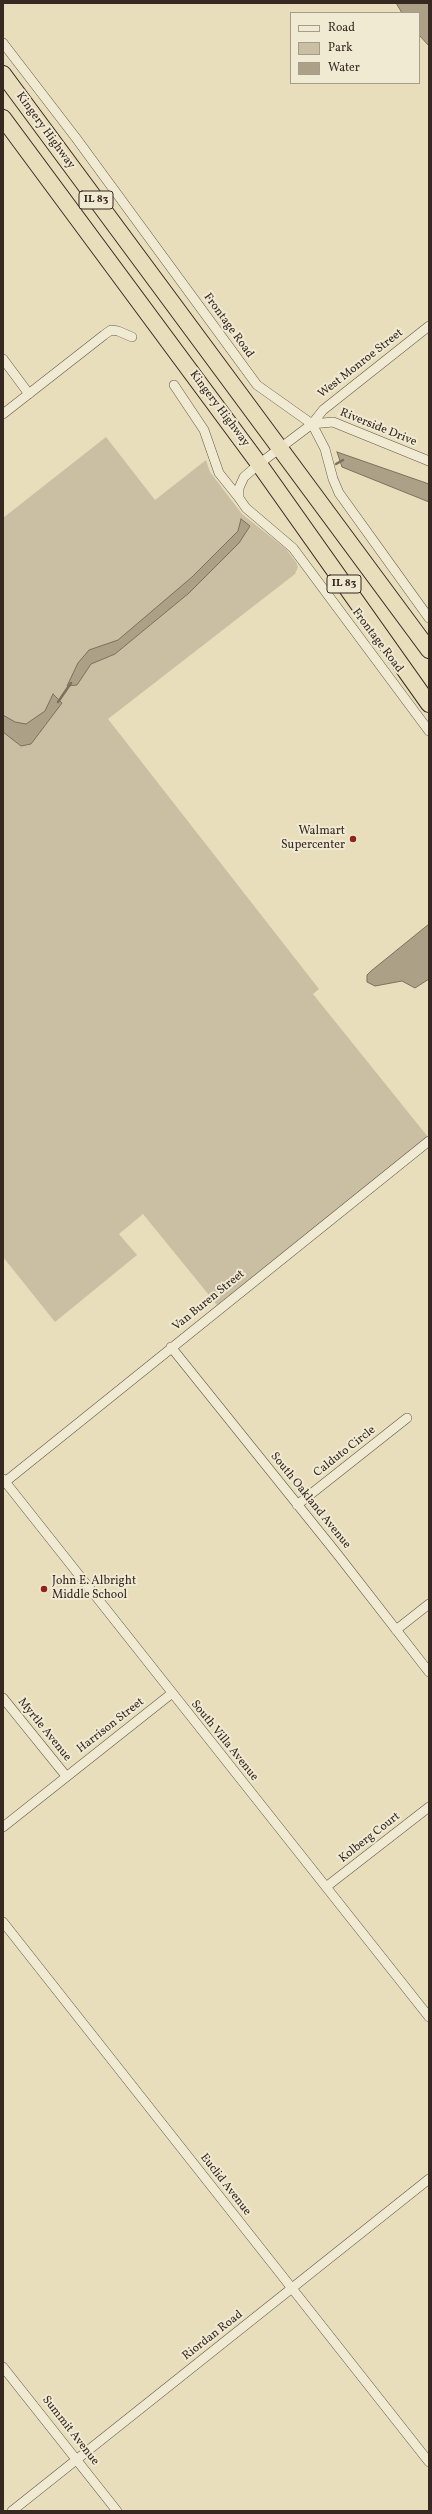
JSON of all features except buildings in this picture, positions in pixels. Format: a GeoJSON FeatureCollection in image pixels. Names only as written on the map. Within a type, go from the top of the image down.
{"type":"FeatureCollection","features":[{"type":"Feature","properties":{"kind":"highway","name":"Kingery Highway"},"geometry":{"type":"LineString","coordinates":[[3,74],[429,650]]}},
{"type":"Feature","properties":{"kind":"highway","name":"Kingery Highway"},"geometry":{"type":"LineString","coordinates":[[3,118],[259,464],[429,704]]}},
{"type":"Feature","properties":{"kind":"street","name":"Frontage Road"},"geometry":{"type":"LineString","coordinates":[[3,42],[84,149],[257,386],[312,424],[325,449],[333,479],[339,493],[429,618]]}},
{"type":"Feature","properties":{"kind":"street","name":"West Monroe Street"},"geometry":{"type":"LineString","coordinates":[[312,424],[323,410],[429,326]]}},
{"type":"Feature","properties":{"kind":"street"},"geometry":{"type":"LineString","coordinates":[[3,414],[111,330],[118,331],[132,337]]}},
{"type":"Feature","properties":{"kind":"street"},"geometry":{"type":"LineString","coordinates":[[3,359],[29,394]]}},
{"type":"Feature","properties":{"kind":"street","name":"Frontage Road"},"geometry":{"type":"LineString","coordinates":[[174,385],[204,430],[219,473],[246,508],[293,548],[429,731]]}},
{"type":"Feature","properties":{"kind":"street","name":"Riverside Drive"},"geometry":{"type":"LineString","coordinates":[[312,424],[333,422],[429,461]]}},
{"type":"Feature","properties":{"kind":"street"},"geometry":{"type":"LineString","coordinates":[[239,498],[239,488],[244,477],[279,448],[312,424]]}},
{"type":"Feature","properties":{"kind":"street","name":"Van Buren Street"},"geometry":{"type":"LineString","coordinates":[[4,1480],[429,1141]]}},
{"type":"Feature","properties":{"kind":"street","name":"South Oakland Avenue"},"geometry":{"type":"LineString","coordinates":[[171,1347],[429,1672]]}},
{"type":"Feature","properties":{"kind":"street","name":"Calduto Circle"},"geometry":{"type":"LineString","coordinates":[[297,1505],[407,1418]]}},
{"type":"Feature","properties":{"kind":"street","name":"South Villa Avenue"},"geometry":{"type":"LineString","coordinates":[[4,1480],[171,1694],[429,2017]]}},
{"type":"Feature","properties":{"kind":"street"},"geometry":{"type":"LineString","coordinates":[[396,1630],[429,1604]]}},
{"type":"Feature","properties":{"kind":"street","name":"Harrison Street"},"geometry":{"type":"LineString","coordinates":[[3,1827],[171,1694]]}},
{"type":"Feature","properties":{"kind":"street","name":"Myrtle Avenue"},"geometry":{"type":"LineString","coordinates":[[3,1698],[66,1776]]}},
{"type":"Feature","properties":{"kind":"street","name":"Kolberg Court"},"geometry":{"type":"LineString","coordinates":[[326,1887],[429,1807]]}},
{"type":"Feature","properties":{"kind":"street","name":"Euclid Avenue"},"geometry":{"type":"LineString","coordinates":[[3,1922],[429,2462]]}},
{"type":"Feature","properties":{"kind":"street","name":"Riordan Road"},"geometry":{"type":"LineString","coordinates":[[12,2511],[429,2179]]}},
{"type":"Feature","properties":{"kind":"street","name":"Summit Avenue"},"geometry":{"type":"LineString","coordinates":[[3,2367],[117,2511]]}},
{"type":"Feature","properties":{"kind":"green space"},"geometry":{"type":"Polygon","coordinates":[[[106,437],[155,500],[206,460],[210,472],[242,514],[286,549],[296,562],[298,567],[295,574],[108,719],[319,989],[313,994],[428,1137],[217,1305],[143,1214],[119,1234],[137,1255],[55,1322],[3,1257],[3,518],[106,437]]]}},
{"type":"Feature","properties":{"kind":"water"},"geometry":{"type":"Polygon","coordinates":[[[396,3],[429,3],[429,46],[420,36],[420,12],[401,12],[396,3]]]}},
{"type":"Feature","properties":{"kind":"water"},"geometry":{"type":"Polygon","coordinates":[[[337,452],[429,484],[429,502],[342,467],[337,452]]]}},
{"type":"Feature","properties":{"kind":"water"},"geometry":{"type":"Polygon","coordinates":[[[241,519],[250,526],[239,543],[189,593],[115,654],[91,664],[77,685],[67,686],[78,663],[89,650],[118,640],[192,577],[238,531],[241,519]]]}},
{"type":"Feature","properties":{"kind":"water"},"geometry":{"type":"Polygon","coordinates":[[[53,694],[62,703],[31,744],[21,746],[3,732],[3,715],[15,722],[26,724],[45,711],[53,694]]]}},
{"type":"Feature","properties":{"kind":"water"},"geometry":{"type":"Polygon","coordinates":[[[429,924],[429,979],[415,988],[402,981],[375,986],[367,982],[367,975],[371,971],[429,924]]]}},
{"type":"Feature","properties":{"kind":"waterway"},"geometry":{"type":"LineString","coordinates":[[336,464],[343,460]]}},
{"type":"Feature","properties":{"kind":"waterway"},"geometry":{"type":"LineString","coordinates":[[58,702],[71,683]]}},
{"type":"Feature","properties":{"kind":"place","name":"Walmart Supercenter"},"geometry":{"type":"Point","coordinates":[353,839]}},
{"type":"Feature","properties":{"kind":"place","name":"John E. Albright Middle School"},"geometry":{"type":"Point","coordinates":[44,1589]}}]}
